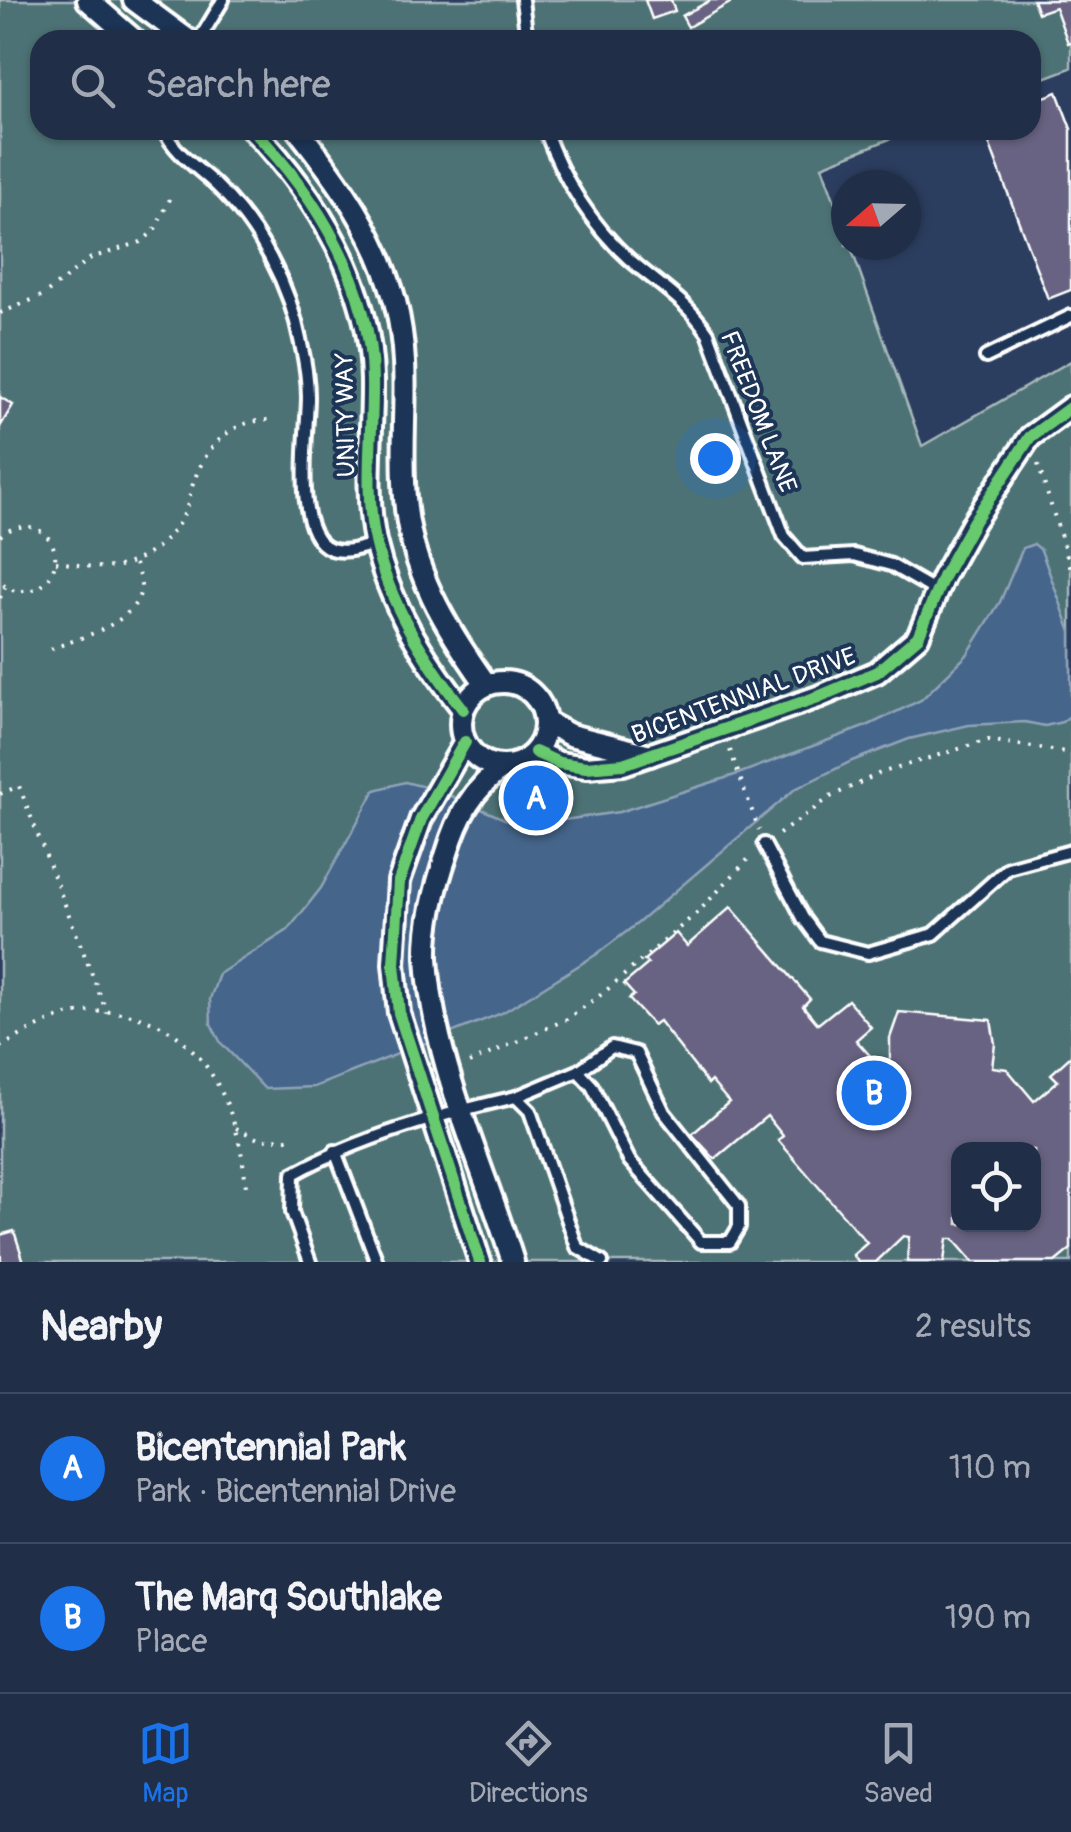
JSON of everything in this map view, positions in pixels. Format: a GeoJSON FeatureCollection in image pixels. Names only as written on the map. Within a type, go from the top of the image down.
{"type":"FeatureCollection","features":[{"type":"Feature","properties":{"kind":"street"},"geometry":{"type":"LineString","coordinates":[[88,0],[122,30]]}},
{"type":"Feature","properties":{"kind":"street"},"geometry":{"type":"LineString","coordinates":[[134,0],[174,30]]}},
{"type":"Feature","properties":{"kind":"street","name":"UNITY WAY"},"geometry":{"type":"LineString","coordinates":[[262,140],[310,198],[336,242],[352,284],[372,375],[370,475],[376,544],[401,615],[421,652],[463,709]]}},
{"type":"Feature","properties":{"kind":"street"},"geometry":{"type":"LineString","coordinates":[[306,140],[344,188],[366,225],[395,302],[407,389],[405,499],[411,538],[438,610],[486,684]]}},
{"type":"Feature","properties":{"kind":"street","name":"BICENTENNIAL DRIVE"},"geometry":{"type":"LineString","coordinates":[[535,752],[559,763],[586,767],[623,764],[818,697],[877,672],[918,637],[974,521],[1030,436],[1071,407]]}},
{"type":"Feature","properties":{"kind":"street"},"geometry":{"type":"LineString","coordinates":[[486,684],[518,684],[532,692],[542,706],[546,722],[544,740],[522,762],[489,764],[474,756],[465,742],[460,726],[463,709],[486,684]]}},
{"type":"Feature","properties":{"kind":"street","name":"BICENTENNIAL DRIVE"},"geometry":{"type":"LineString","coordinates":[[546,722],[570,735],[652,756]]}},
{"type":"Feature","properties":{"kind":"street"},"geometry":{"type":"LineString","coordinates":[[465,742],[420,819],[400,881],[394,964],[398,1013],[480,1262]]}},
{"type":"Feature","properties":{"kind":"street"},"geometry":{"type":"LineString","coordinates":[[505,766],[482,782],[457,820],[436,888],[427,956],[441,1043],[513,1262]]}},
{"type":"Feature","properties":{"kind":"lane"},"geometry":{"type":"LineString","coordinates":[[205,30],[223,0]]}},
{"type":"Feature","properties":{"kind":"lane"},"geometry":{"type":"LineString","coordinates":[[522,0],[526,30]]}},
{"type":"Feature","properties":{"kind":"lane"},"geometry":{"type":"LineString","coordinates":[[169,140],[214,183],[249,224],[265,248],[291,307],[308,395],[306,488],[312,531],[332,549],[348,551],[376,544]]}},
{"type":"Feature","properties":{"kind":"lane","name":"FREEDOM LANE"},"geometry":{"type":"LineString","coordinates":[[549,140],[582,205],[602,231],[690,308],[708,334],[784,536],[803,558],[854,555],[890,565],[937,591]]}},
{"type":"Feature","properties":{"kind":"lane"},"geometry":{"type":"LineString","coordinates":[[986,357],[1071,316]]}},
{"type":"Feature","properties":{"kind":"lane"},"geometry":{"type":"LineString","coordinates":[[764,844],[803,918],[820,941],[868,953],[934,934],[1008,868],[1071,851]]}},
{"type":"Feature","properties":{"kind":"lane"},"geometry":{"type":"LineString","coordinates":[[310,1262],[292,1212],[294,1174],[335,1151],[516,1096],[578,1071],[612,1047],[636,1053],[664,1112],[739,1206],[739,1227],[730,1242],[700,1242],[629,1160],[592,1086],[578,1071]]}},
{"type":"Feature","properties":{"kind":"lane"},"geometry":{"type":"LineString","coordinates":[[516,1096],[530,1112],[577,1247],[602,1262]]}},
{"type":"Feature","properties":{"kind":"lane"},"geometry":{"type":"LineString","coordinates":[[335,1151],[377,1262]]}},
{"type":"Feature","properties":{"kind":"path"},"geometry":{"type":"LineString","coordinates":[[0,313],[44,296],[91,258],[141,242],[154,231],[172,195]]}},
{"type":"Feature","properties":{"kind":"path"},"geometry":{"type":"LineString","coordinates":[[56,562],[119,566],[156,548],[175,531],[186,511],[192,484],[210,445],[234,429],[256,420],[270,420]]}},
{"type":"Feature","properties":{"kind":"path"},"geometry":{"type":"LineString","coordinates":[[1030,436],[1071,569]]}},
{"type":"Feature","properties":{"kind":"path"},"geometry":{"type":"LineString","coordinates":[[0,582],[5,588],[27,592],[38,589],[54,573],[56,562],[55,551],[44,534],[24,526],[2,532]]}},
{"type":"Feature","properties":{"kind":"path"},"geometry":{"type":"LineString","coordinates":[[50,649],[116,621],[132,609],[142,587],[134,560]]}},
{"type":"Feature","properties":{"kind":"path"},"geometry":{"type":"LineString","coordinates":[[0,598],[5,588]]}},
{"type":"Feature","properties":{"kind":"path"},"geometry":{"type":"LineString","coordinates":[[730,752],[757,826]]}},
{"type":"Feature","properties":{"kind":"path"},"geometry":{"type":"LineString","coordinates":[[0,794],[19,786],[106,1013]]}},
{"type":"Feature","properties":{"kind":"path"},"geometry":{"type":"LineString","coordinates":[[0,1047],[52,1020],[84,1012],[145,1018],[186,1042],[222,1088],[243,1148],[246,1188]]}},
{"type":"Feature","properties":{"kind":"path"},"geometry":{"type":"LineString","coordinates":[[236,1127],[258,1139],[289,1139]]}},
{"type":"Feature","properties":{"kind":"green space"},"geometry":{"type":"Polygon","coordinates":[[[0,0],[1071,0],[1071,68],[1041,79],[1041,30],[30,30],[30,140],[887,140],[822,166],[831,191],[831,260],[855,260],[922,446],[1071,361],[1071,1262],[0,1262],[0,0]]]}},
{"type":"Feature","properties":{"kind":"water"},"geometry":{"type":"Polygon","coordinates":[[[1034,544],[1041,550],[1071,632],[1071,715],[1062,722],[1045,726],[1025,722],[969,725],[909,739],[852,761],[795,789],[638,923],[597,954],[502,1013],[314,1087],[265,1089],[221,1043],[211,1024],[210,999],[219,974],[288,930],[321,888],[375,790],[405,782],[437,790],[509,821],[550,822],[619,812],[738,774],[869,725],[921,700],[967,655],[1000,602],[1023,548],[1034,544]]]}},
{"type":"Feature","properties":{"kind":"building"},"geometry":{"type":"Polygon","coordinates":[[[645,0],[671,0],[675,11],[652,19],[645,0]]]}},
{"type":"Feature","properties":{"kind":"building"},"geometry":{"type":"Polygon","coordinates":[[[711,0],[735,0],[688,27],[682,16],[711,0]]]}},
{"type":"Feature","properties":{"kind":"building"},"geometry":{"type":"Polygon","coordinates":[[[1033,0],[1071,0],[1071,42],[1068,43],[1055,7],[1038,13],[1033,0]]]}},
{"type":"Feature","properties":{"kind":"building"},"geometry":{"type":"Polygon","coordinates":[[[1057,92],[1071,129],[1071,290],[1048,299],[988,140],[1041,140],[1041,98],[1057,92]]]}},
{"type":"Feature","properties":{"kind":"building"},"geometry":{"type":"Polygon","coordinates":[[[0,397],[13,405],[0,427],[0,397]]]}},
{"type":"Feature","properties":{"kind":"building"},"geometry":{"type":"Polygon","coordinates":[[[731,907],[810,999],[803,1006],[818,1024],[848,1000],[871,1027],[856,1040],[874,1060],[890,1061],[890,1038],[899,1012],[991,1020],[995,1044],[992,1067],[1007,1069],[1034,1101],[1058,1081],[1051,1074],[1071,1056],[1071,1249],[1055,1262],[973,1262],[953,1239],[947,1239],[944,1262],[907,1262],[909,1237],[903,1236],[876,1262],[859,1262],[853,1255],[867,1243],[778,1140],[783,1136],[767,1116],[715,1159],[692,1134],[729,1102],[711,1081],[708,1084],[659,1021],[653,1025],[629,999],[634,995],[624,984],[648,964],[644,960],[676,933],[687,946],[731,907]]]}},
{"type":"Feature","properties":{"kind":"building"},"geometry":{"type":"Polygon","coordinates":[[[14,1231],[24,1262],[1,1262],[0,1235],[14,1231]]]}},
{"type":"Feature","properties":{"kind":"cycle path"},"geometry":{"type":"LineString","coordinates":[[262,140],[319,213],[351,276],[369,344],[370,501],[375,541],[399,609],[435,671],[463,709]]}},
{"type":"Feature","properties":{"kind":"cycle path"},"geometry":{"type":"LineString","coordinates":[[535,752],[559,763],[586,767],[623,764],[818,697],[877,672],[918,637],[943,577],[974,521],[1030,437],[1071,407]]}},
{"type":"Feature","properties":{"kind":"cycle path"},"geometry":{"type":"LineString","coordinates":[[465,742],[421,819],[399,881],[394,964],[399,1013],[480,1262]]}},
{"type":"Feature","properties":{"kind":"place","name":"Bicentennial Park"},"geometry":{"type":"Point","coordinates":[536,798]}},
{"type":"Feature","properties":{"kind":"place","name":"The Marq Southlake"},"geometry":{"type":"Point","coordinates":[874,1093]}}]}
